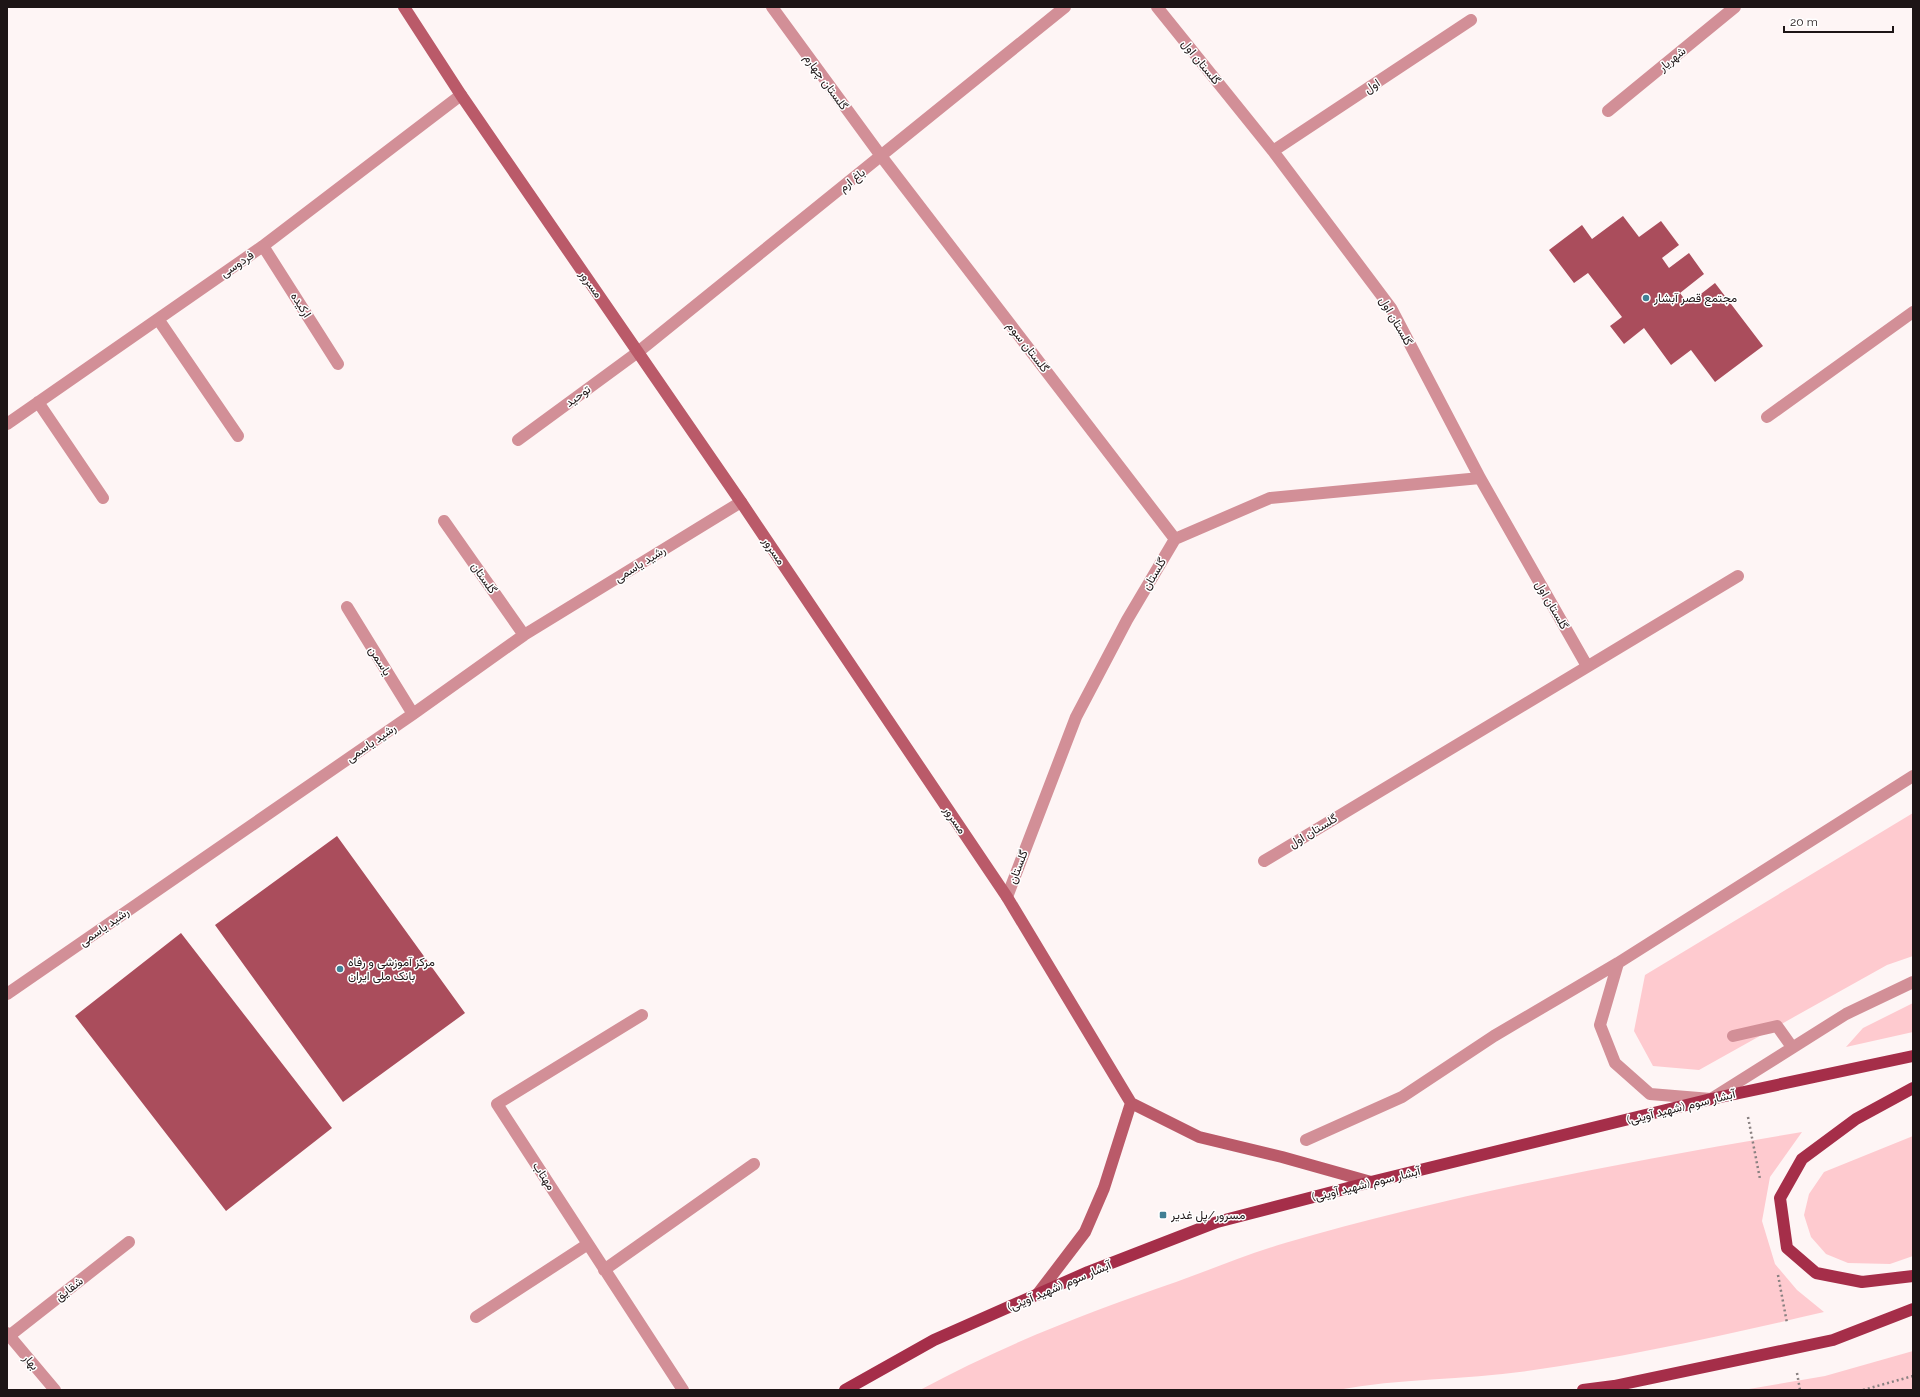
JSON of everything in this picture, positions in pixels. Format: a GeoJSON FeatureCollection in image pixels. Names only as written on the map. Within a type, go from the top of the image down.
{"type":"FeatureCollection","features":[{"type":"Feature","properties":{"kind":"main road","name":"آبشار سوم (شهید آوینی)"},"geometry":{"type":"LineString","coordinates":[[845,1390],[934,1340],[1088,1272],[1217,1222],[1371,1182],[1711,1099],[1913,1056]]}},
{"type":"Feature","properties":{"kind":"main road"},"geometry":{"type":"LineString","coordinates":[[1913,1088],[1856,1119],[1802,1159],[1780,1198],[1787,1248],[1816,1273],[1862,1282],[1913,1276]]}},
{"type":"Feature","properties":{"kind":"main road"},"geometry":{"type":"LineString","coordinates":[[1583,1390],[1614,1386],[1832,1340],[1913,1309]]}},
{"type":"Feature","properties":{"kind":"street","name":"مسرور"},"geometry":{"type":"LineString","coordinates":[[405,7],[461,95],[741,502],[1007,897],[1131,1103]]}},
{"type":"Feature","properties":{"kind":"street","name":"گلستان چهارم"},"geometry":{"type":"LineString","coordinates":[[772,7],[881,156]]}},
{"type":"Feature","properties":{"kind":"street","name":"باغ ارم"},"geometry":{"type":"LineString","coordinates":[[638,352],[1065,7]]}},
{"type":"Feature","properties":{"kind":"street","name":"گلستان اول"},"geometry":{"type":"LineString","coordinates":[[1157,7],[1273,151],[1391,308],[1480,478],[1587,666]]}},
{"type":"Feature","properties":{"kind":"street","name":"شهریار"},"geometry":{"type":"LineString","coordinates":[[1608,111],[1735,7]]}},
{"type":"Feature","properties":{"kind":"street","name":"اول"},"geometry":{"type":"LineString","coordinates":[[1273,151],[1471,20]]}},
{"type":"Feature","properties":{"kind":"street","name":"فردوسی"},"geometry":{"type":"LineString","coordinates":[[7,424],[263,246],[461,95]]}},
{"type":"Feature","properties":{"kind":"street","name":"گلستان سوم"},"geometry":{"type":"LineString","coordinates":[[881,156],[1175,539]]}},
{"type":"Feature","properties":{"kind":"street","name":"ارکیده"},"geometry":{"type":"LineString","coordinates":[[263,246],[338,364]]}},
{"type":"Feature","properties":{"kind":"street"},"geometry":{"type":"LineString","coordinates":[[1767,417],[1913,312]]}},
{"type":"Feature","properties":{"kind":"street"},"geometry":{"type":"LineString","coordinates":[[158,319],[238,436]]}},
{"type":"Feature","properties":{"kind":"street","name":"توحید"},"geometry":{"type":"LineString","coordinates":[[518,440],[638,352]]}},
{"type":"Feature","properties":{"kind":"street"},"geometry":{"type":"LineString","coordinates":[[38,402],[102,498]]}},
{"type":"Feature","properties":{"kind":"street"},"geometry":{"type":"LineString","coordinates":[[1175,539],[1270,498],[1480,478]]}},
{"type":"Feature","properties":{"kind":"street","name":"رشید یاسمی"},"geometry":{"type":"LineString","coordinates":[[7,994],[413,714],[524,635],[741,502]]}},
{"type":"Feature","properties":{"kind":"street","name":"گلستان"},"geometry":{"type":"LineString","coordinates":[[444,521],[524,635]]}},
{"type":"Feature","properties":{"kind":"street","name":"گلستان"},"geometry":{"type":"LineString","coordinates":[[1007,897],[1076,717],[1127,620],[1175,539]]}},
{"type":"Feature","properties":{"kind":"street","name":"گلستان اول"},"geometry":{"type":"LineString","coordinates":[[1264,861],[1738,576]]}},
{"type":"Feature","properties":{"kind":"street","name":"یاسمن"},"geometry":{"type":"LineString","coordinates":[[347,607],[413,714]]}},
{"type":"Feature","properties":{"kind":"street"},"geometry":{"type":"LineString","coordinates":[[1306,1140],[1402,1097],[1494,1036],[1618,963],[1913,776]]}},
{"type":"Feature","properties":{"kind":"street"},"geometry":{"type":"LineString","coordinates":[[1618,963],[1600,1025],[1615,1063],[1650,1094],[1711,1099],[1846,1014],[1913,982]]}},
{"type":"Feature","properties":{"kind":"street","name":"مهتاب"},"geometry":{"type":"LineString","coordinates":[[642,1015],[497,1104],[683,1390]]}},
{"type":"Feature","properties":{"kind":"street"},"geometry":{"type":"LineString","coordinates":[[1732,1036],[1777,1026],[1792,1047]]}},
{"type":"Feature","properties":{"kind":"street"},"geometry":{"type":"LineString","coordinates":[[1037,1295],[1085,1232],[1104,1188],[1131,1103],[1199,1137],[1282,1157],[1371,1182]]}},
{"type":"Feature","properties":{"kind":"street"},"geometry":{"type":"LineString","coordinates":[[604,1270],[754,1164]]}},
{"type":"Feature","properties":{"kind":"street","name":"شقایق"},"geometry":{"type":"LineString","coordinates":[[8,1335],[129,1242]]}},
{"type":"Feature","properties":{"kind":"street"},"geometry":{"type":"LineString","coordinates":[[476,1317],[588,1244]]}},
{"type":"Feature","properties":{"kind":"street","name":"بهار"},"geometry":{"type":"LineString","coordinates":[[8,1335],[55,1390]]}},
{"type":"Feature","properties":{"kind":"path"},"geometry":{"type":"LineString","coordinates":[[1863,1390],[1913,1376]]}},
{"type":"Feature","properties":{"kind":"shaded area"},"geometry":{"type":"Polygon","coordinates":[[[1913,813],[1913,956],[1887,965],[1699,1070],[1653,1066],[1634,1031],[1645,975],[1913,813]]]}},
{"type":"Feature","properties":{"kind":"shaded area"},"geometry":{"type":"Polygon","coordinates":[[[1913,1003],[1913,1032],[1846,1047],[1863,1028],[1913,1003]]]}},
{"type":"Feature","properties":{"kind":"shaded area"},"geometry":{"type":"Polygon","coordinates":[[[1802,1132],[1770,1177],[1762,1221],[1775,1264],[1797,1290],[1824,1312],[1676,1345],[1602,1359],[1503,1374],[1384,1383],[1337,1390],[920,1390],[1013,1344],[1045,1331],[1110,1305],[1285,1243],[1413,1209],[1542,1180],[1802,1132]]]}},
{"type":"Feature","properties":{"kind":"shaded area"},"geometry":{"type":"Polygon","coordinates":[[[1913,1136],[1913,1256],[1890,1264],[1848,1263],[1826,1254],[1811,1237],[1804,1215],[1809,1194],[1824,1172],[1913,1136]]]}},
{"type":"Feature","properties":{"kind":"shaded area"},"geometry":{"type":"Polygon","coordinates":[[[1913,1351],[1913,1390],[1743,1390],[1825,1376],[1913,1351]]]}},
{"type":"Feature","properties":{"kind":"building","name":"مجتمع قصر آبشار"},"geometry":{"type":"Polygon","coordinates":[[[1623,216],[1639,237],[1661,221],[1679,245],[1662,258],[1669,268],[1689,253],[1704,274],[1680,293],[1688,304],[1715,283],[1763,346],[1715,382],[1691,350],[1671,365],[1644,328],[1624,344],[1610,326],[1622,317],[1588,273],[1574,283],[1549,250],[1582,225],[1592,239],[1623,216]]]}},
{"type":"Feature","properties":{"kind":"building","name":"مرکز آموزشی و رفاه بانک ملی ایران"},"geometry":{"type":"Polygon","coordinates":[[[337,836],[465,1013],[343,1102],[215,925],[337,836]]]}},
{"type":"Feature","properties":{"kind":"building"},"geometry":{"type":"Polygon","coordinates":[[[181,933],[332,1128],[226,1211],[75,1016],[181,933]]]}},
{"type":"Feature","properties":{"kind":"place","name":"مجتمع قصر آبشار"},"geometry":{"type":"Point","coordinates":[1646,298]}},
{"type":"Feature","properties":{"kind":"place","name":"مرکز آموزشی و رفاه بانک ملی ایران"},"geometry":{"type":"Point","coordinates":[340,969]}},
{"type":"Feature","properties":{"kind":"place","name":"مسرور/پل غدیر"},"geometry":{"type":"Point","coordinates":[1163,1215]}}]}
